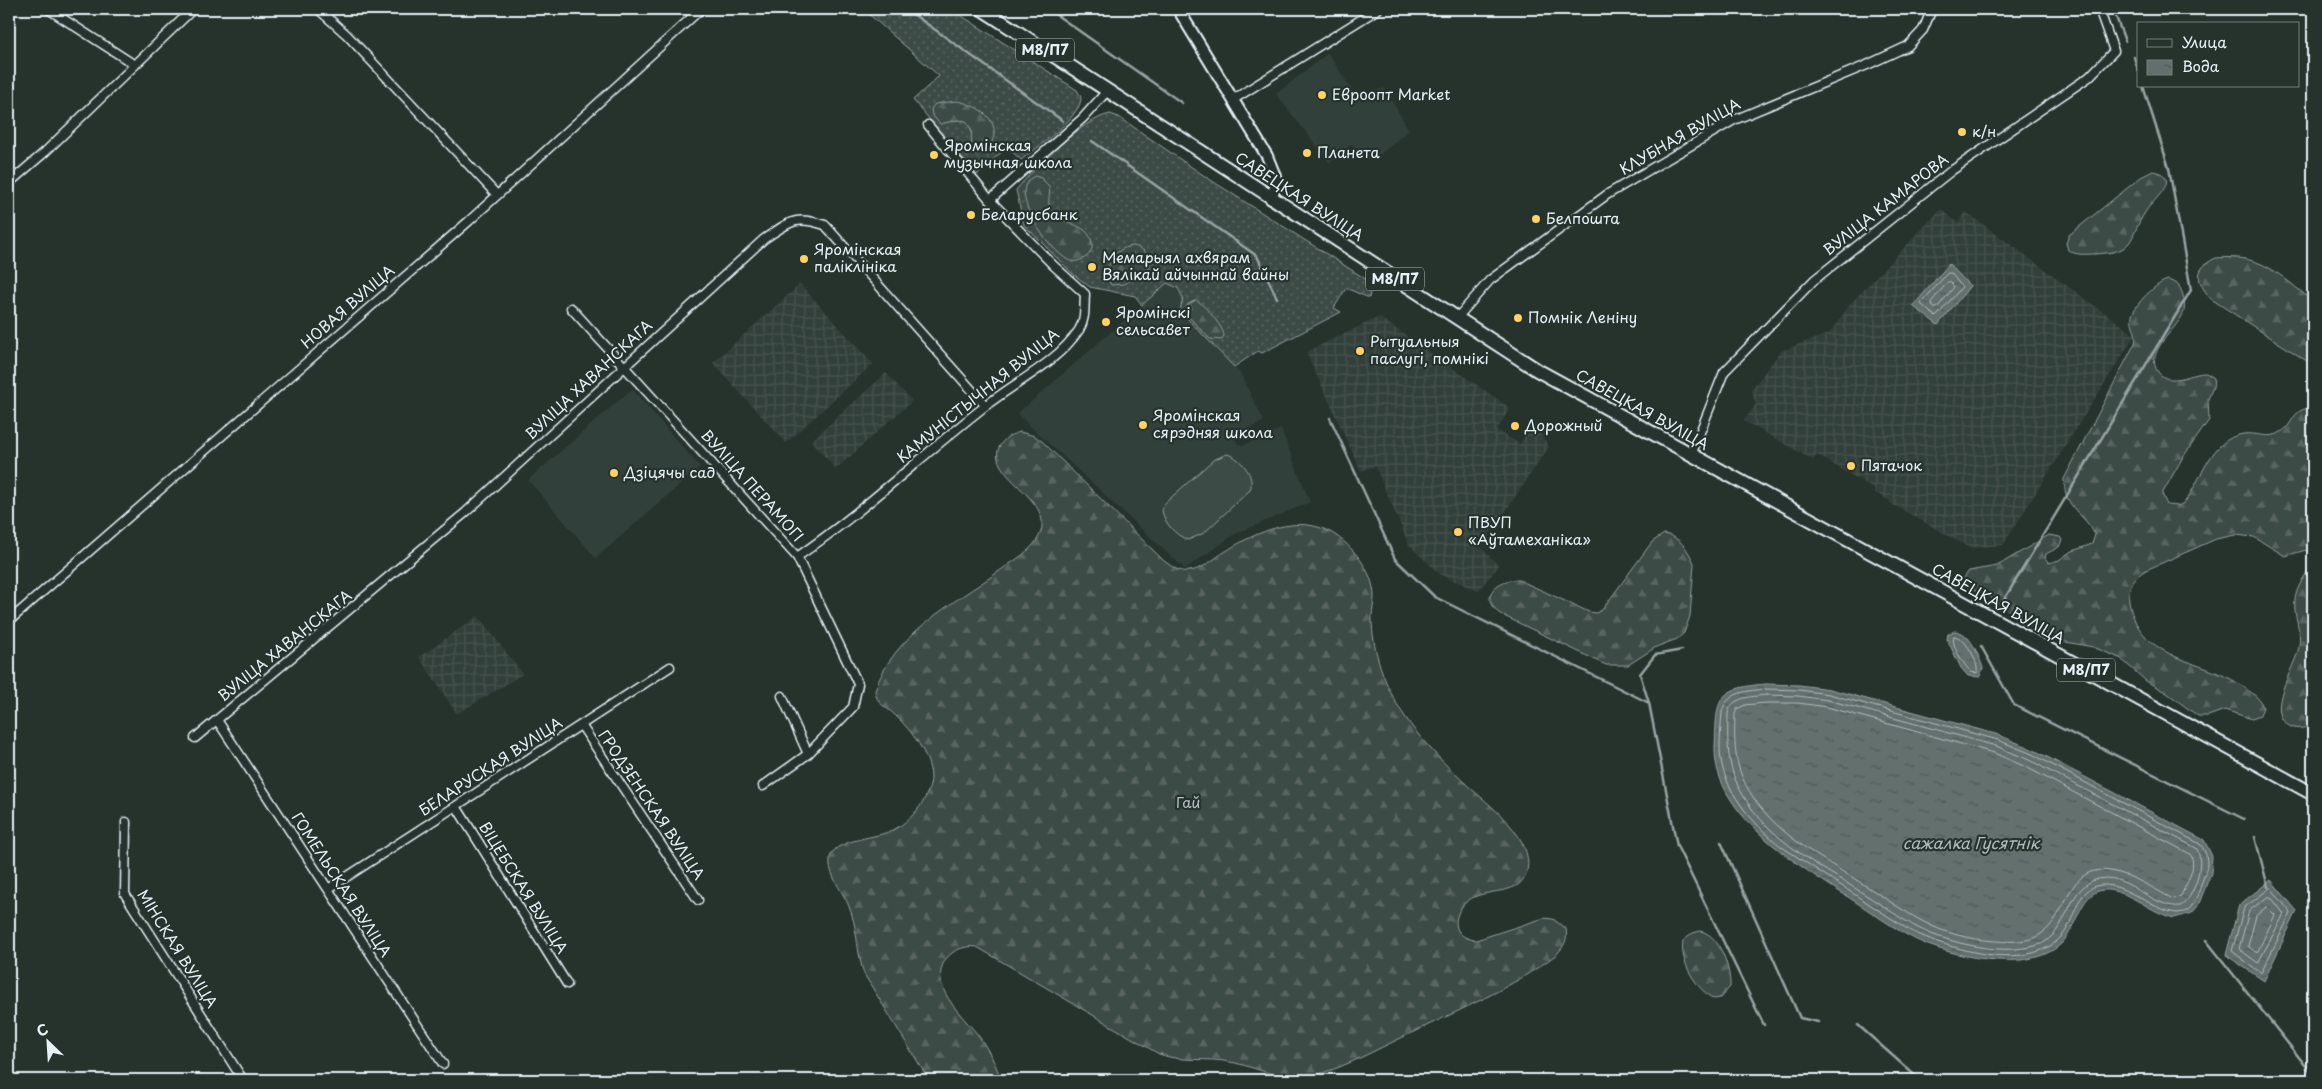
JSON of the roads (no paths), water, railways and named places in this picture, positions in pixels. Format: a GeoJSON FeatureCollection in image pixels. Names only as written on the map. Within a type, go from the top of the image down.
{"type":"FeatureCollection","features":[{"type":"Feature","properties":{"kind":"main road","name":"САВЕЦКАЯ ВУЛІЦА"},"geometry":{"type":"LineString","coordinates":[[982,9],[1271,199],[1537,370],[2313,794]]}},
{"type":"Feature","properties":{"kind":"street"},"geometry":{"type":"LineString","coordinates":[[48,9],[135,65]]}},
{"type":"Feature","properties":{"kind":"street"},"geometry":{"type":"LineString","coordinates":[[9,182],[46,152],[193,9]]}},
{"type":"Feature","properties":{"kind":"street"},"geometry":{"type":"LineString","coordinates":[[318,9],[347,35],[496,194]]}},
{"type":"Feature","properties":{"kind":"street","name":"НОВАЯ ВУЛІЦА"},"geometry":{"type":"LineString","coordinates":[[9,621],[496,194],[701,9]]}},
{"type":"Feature","properties":{"kind":"street"},"geometry":{"type":"LineString","coordinates":[[1178,9],[1263,148],[1277,181],[1271,199]]}},
{"type":"Feature","properties":{"kind":"street"},"geometry":{"type":"LineString","coordinates":[[1234,99],[1378,9]]}},
{"type":"Feature","properties":{"kind":"street","name":"КЛУБНАЯ ВУЛІЦА"},"geometry":{"type":"LineString","coordinates":[[1456,319],[1490,280],[1608,194],[1734,120],[1908,46],[1923,30],[1932,9]]}},
{"type":"Feature","properties":{"kind":"street","name":"ВУЛІЦА КАМАРОВА"},"geometry":{"type":"LineString","coordinates":[[1690,455],[1724,372],[1814,280],[1951,171],[2089,77],[2114,51],[2099,9]]}},
{"type":"Feature","properties":{"kind":"street"},"geometry":{"type":"LineString","coordinates":[[990,200],[1083,118],[1107,91]]}},
{"type":"Feature","properties":{"kind":"street","name":"КАМУНІСТЫЧНАЯ ВУЛІЦА"},"geometry":{"type":"LineString","coordinates":[[797,557],[833,532],[985,405],[1058,353],[1079,330],[1085,314],[1085,294],[1053,265],[990,200],[928,125]]}},
{"type":"Feature","properties":{"kind":"street","name":"ВУЛІЦА ХАВАНСКАГА"},"geometry":{"type":"LineString","coordinates":[[195,738],[465,513],[624,365],[764,239],[791,222],[805,219],[825,225],[985,405]]}},
{"type":"Feature","properties":{"kind":"street","name":"ВУЛІЦА ПЕРАМОГІ"},"geometry":{"type":"LineString","coordinates":[[572,308],[797,557],[858,684],[854,708],[808,754],[763,786]]}},
{"type":"Feature","properties":{"kind":"street","name":"БЕЛАРУСКАЯ ВУЛІЦА"},"geometry":{"type":"LineString","coordinates":[[328,889],[670,667]]}},
{"type":"Feature","properties":{"kind":"street"},"geometry":{"type":"LineString","coordinates":[[782,696],[808,754]]}},
{"type":"Feature","properties":{"kind":"street","name":"ГОМЕЛЬСКАЯ ВУЛІЦА"},"geometry":{"type":"LineString","coordinates":[[217,720],[443,1064]]}},
{"type":"Feature","properties":{"kind":"street","name":"ГРОДЗЕНСКАЯ ВУЛІЦА"},"geometry":{"type":"LineString","coordinates":[[581,725],[698,900]]}},
{"type":"Feature","properties":{"kind":"street","name":"ВІЦЕБСКАЯ ВУЛІЦА"},"geometry":{"type":"LineString","coordinates":[[456,806],[567,984]]}},
{"type":"Feature","properties":{"kind":"street","name":"МІНСКАЯ ВУЛІЦА"},"geometry":{"type":"LineString","coordinates":[[126,822],[125,894],[243,1080]]}},
{"type":"Feature","properties":{"kind":"water"},"geometry":{"type":"Polygon","coordinates":[[[1949,264],[1970,286],[1938,325],[1913,306],[1949,264]]]}},
{"type":"Feature","properties":{"kind":"water"},"geometry":{"type":"Polygon","coordinates":[[[1954,631],[1965,635],[1973,644],[1983,668],[1980,677],[1968,676],[1961,668],[1947,639],[1948,634],[1954,631]]]}},
{"type":"Feature","properties":{"kind":"water","name":"сажалка Гусятнік"},"geometry":{"type":"Polygon","coordinates":[[[1766,684],[1799,685],[1830,689],[1999,735],[2034,750],[2204,840],[2212,856],[2211,873],[2198,906],[2192,913],[2174,918],[2158,912],[2126,895],[2109,890],[2099,891],[2086,901],[2067,936],[2058,947],[2043,955],[2021,960],[1986,959],[1962,955],[1928,945],[1909,936],[1788,856],[1765,838],[1745,818],[1729,796],[1718,773],[1715,747],[1718,707],[1728,693],[1736,689],[1766,684]]]}},
{"type":"Feature","properties":{"kind":"water"},"geometry":{"type":"Polygon","coordinates":[[[2271,880],[2297,911],[2264,981],[2226,955],[2239,905],[2271,880]]]}},
{"type":"Feature","properties":{"kind":"waterway"},"geometry":{"type":"LineString","coordinates":[[906,9],[1063,121]]}},
{"type":"Feature","properties":{"kind":"waterway"},"geometry":{"type":"LineString","coordinates":[[1048,9],[1182,103]]}},
{"type":"Feature","properties":{"kind":"waterway"},"geometry":{"type":"LineString","coordinates":[[2113,9],[2125,41]]}},
{"type":"Feature","properties":{"kind":"waterway"},"geometry":{"type":"LineString","coordinates":[[2134,57],[2137,67]]}},
{"type":"Feature","properties":{"kind":"waterway"},"geometry":{"type":"LineString","coordinates":[[2002,603],[2191,290],[2169,168],[2144,88]]}},
{"type":"Feature","properties":{"kind":"waterway"},"geometry":{"type":"LineString","coordinates":[[1092,141],[1257,256],[1277,298]]}},
{"type":"Feature","properties":{"kind":"waterway"},"geometry":{"type":"LineString","coordinates":[[1330,418],[1395,559],[1435,597],[1649,703]]}},
{"type":"Feature","properties":{"kind":"waterway"},"geometry":{"type":"LineString","coordinates":[[1981,646],[2014,705],[2244,819]]}},
{"type":"Feature","properties":{"kind":"waterway"},"geometry":{"type":"LineString","coordinates":[[1682,650],[1655,655],[1640,674],[1649,703],[1677,846],[1764,1025]]}},
{"type":"Feature","properties":{"kind":"waterway"},"geometry":{"type":"LineString","coordinates":[[2255,837],[2268,887]]}},
{"type":"Feature","properties":{"kind":"waterway"},"geometry":{"type":"LineString","coordinates":[[1721,842],[1800,1018],[1818,1022]]}},
{"type":"Feature","properties":{"kind":"waterway"},"geometry":{"type":"LineString","coordinates":[[2206,940],[2313,1075]]}},
{"type":"Feature","properties":{"kind":"waterway"},"geometry":{"type":"LineString","coordinates":[[1858,1025],[1920,1080]]}},
{"type":"Feature","properties":{"kind":"place","name":"Евроопт Market"},"geometry":{"type":"Point","coordinates":[1322,95]}},
{"type":"Feature","properties":{"kind":"place","name":"к/н"},"geometry":{"type":"Point","coordinates":[1962,132]}},
{"type":"Feature","properties":{"kind":"place","name":"Планета"},"geometry":{"type":"Point","coordinates":[1307,153]}},
{"type":"Feature","properties":{"kind":"place","name":"Яромінская музычная школа"},"geometry":{"type":"Point","coordinates":[934,155]}},
{"type":"Feature","properties":{"kind":"place","name":"Беларусбанк"},"geometry":{"type":"Point","coordinates":[971,215]}},
{"type":"Feature","properties":{"kind":"place","name":"Белпошта"},"geometry":{"type":"Point","coordinates":[1536,219]}},
{"type":"Feature","properties":{"kind":"place","name":"Яромінская паліклініка"},"geometry":{"type":"Point","coordinates":[804,259]}},
{"type":"Feature","properties":{"kind":"place","name":"Мемарыял ахвярам Вялікай айчыннай вайны"},"geometry":{"type":"Point","coordinates":[1092,267]}},
{"type":"Feature","properties":{"kind":"place","name":"Помнік Леніну"},"geometry":{"type":"Point","coordinates":[1518,318]}},
{"type":"Feature","properties":{"kind":"place","name":"Яромінскі сельсавет"},"geometry":{"type":"Point","coordinates":[1106,322]}},
{"type":"Feature","properties":{"kind":"place","name":"Рытуальныя паслугі, помнікі"},"geometry":{"type":"Point","coordinates":[1360,351]}},
{"type":"Feature","properties":{"kind":"place","name":"Яромінская сярэдняя школа"},"geometry":{"type":"Point","coordinates":[1143,425]}},
{"type":"Feature","properties":{"kind":"place","name":"Дорожный"},"geometry":{"type":"Point","coordinates":[1515,426]}},
{"type":"Feature","properties":{"kind":"place","name":"Пятачок"},"geometry":{"type":"Point","coordinates":[1851,466]}},
{"type":"Feature","properties":{"kind":"place","name":"Дзіцячы сад"},"geometry":{"type":"Point","coordinates":[614,473]}},
{"type":"Feature","properties":{"kind":"place","name":"ПВУП «Аўтамеханіка»"},"geometry":{"type":"Point","coordinates":[1458,532]}},
{"type":"Feature","properties":{"kind":"park label","name":"Гай"},"geometry":{"type":"Point","coordinates":[1188,803]}}]}
